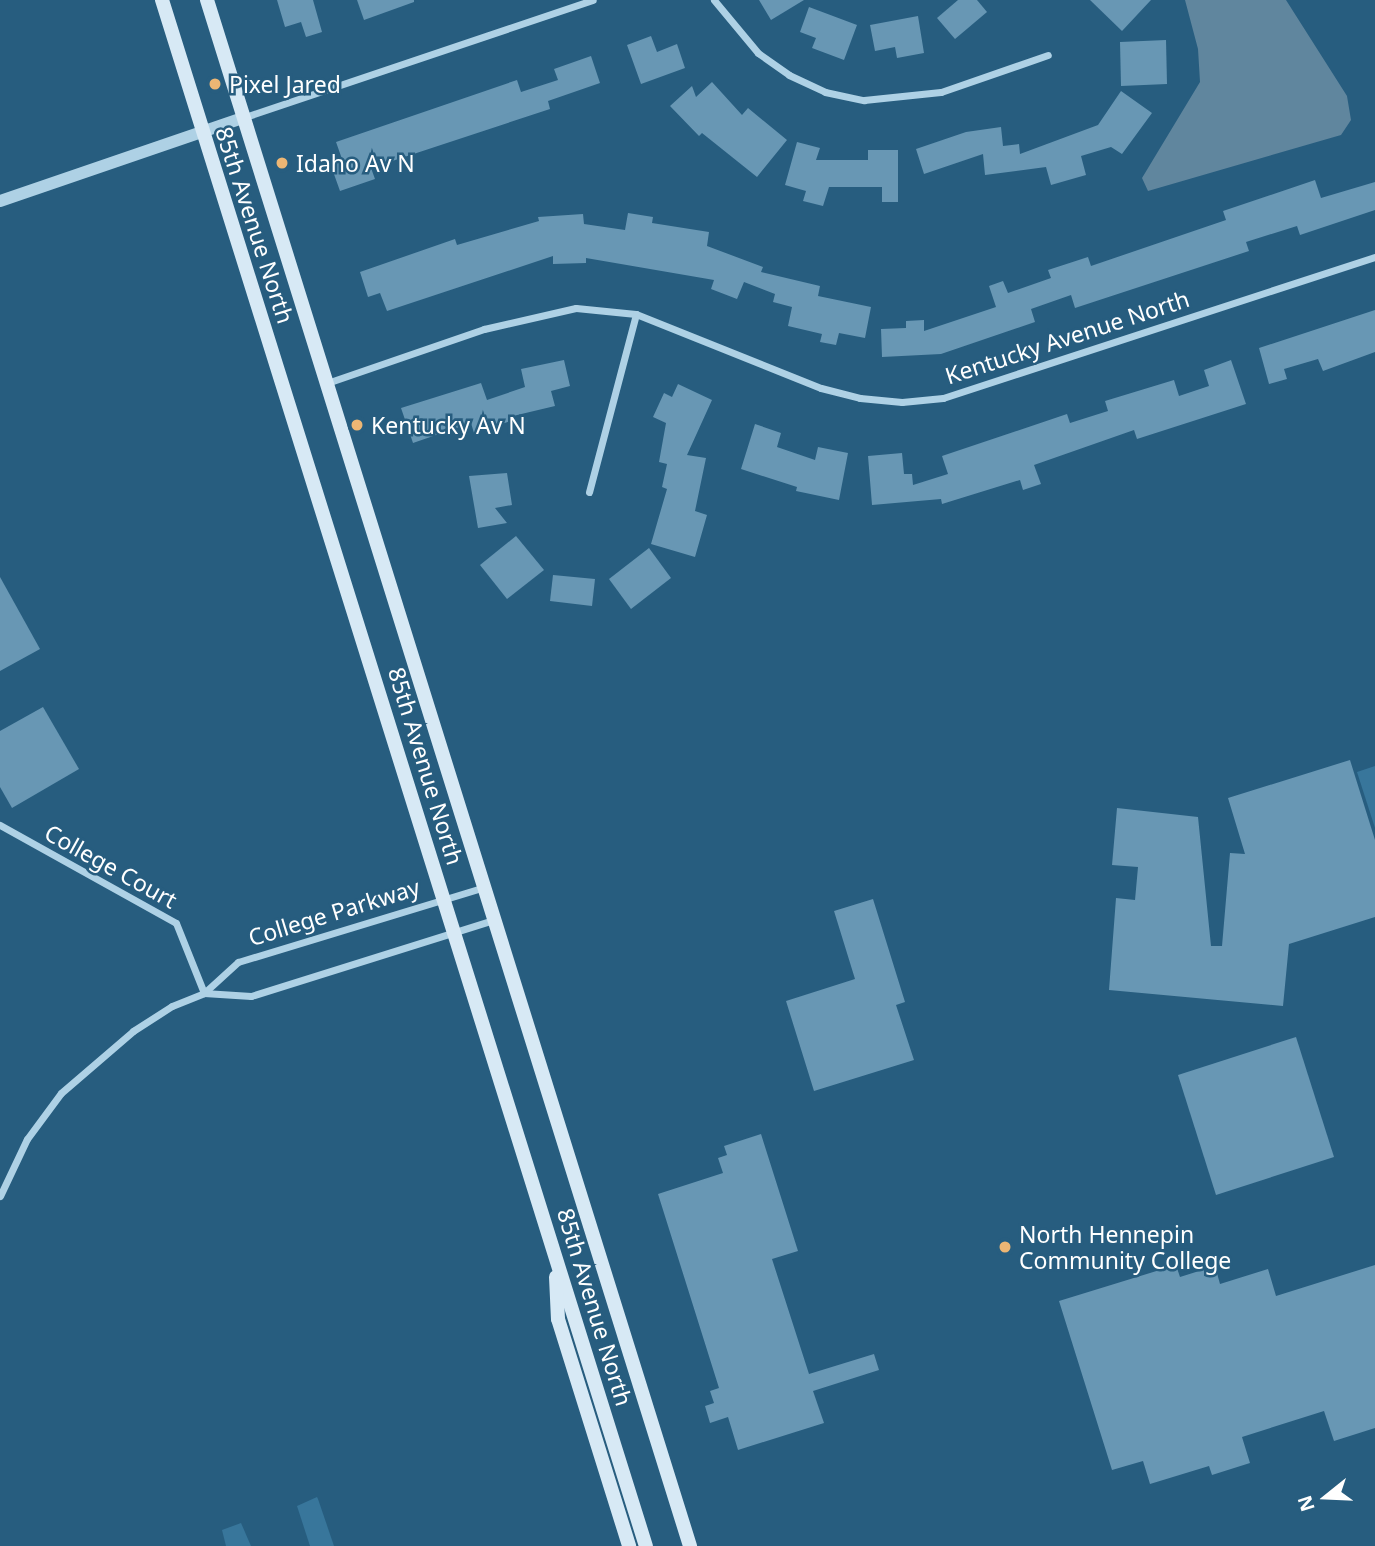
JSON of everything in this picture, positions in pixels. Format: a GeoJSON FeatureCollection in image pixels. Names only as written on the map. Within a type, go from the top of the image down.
{"type":"FeatureCollection","features":[{"type":"Feature","properties":{"kind":"main road","name":"85th Avenue North"},"geometry":{"type":"LineString","coordinates":[[162,0],[646,1546]]}},
{"type":"Feature","properties":{"kind":"main road","name":"85th Avenue North"},"geometry":{"type":"LineString","coordinates":[[206,0],[691,1546]]}},
{"type":"Feature","properties":{"kind":"main road"},"geometry":{"type":"LineString","coordinates":[[555,1254],[558,1319],[629,1546]]}},
{"type":"Feature","properties":{"kind":"street"},"geometry":{"type":"LineString","coordinates":[[0,201],[593,0]]}},
{"type":"Feature","properties":{"kind":"street"},"geometry":{"type":"LineString","coordinates":[[714,0],[758,53],[789,75],[825,92],[864,100],[941,92],[1048,55]]}},
{"type":"Feature","properties":{"kind":"street","name":"Kentucky Avenue North"},"geometry":{"type":"LineString","coordinates":[[327,383],[535,315],[576,308],[636,314],[821,388],[902,402],[943,398],[1375,257]]}},
{"type":"Feature","properties":{"kind":"street"},"geometry":{"type":"LineString","coordinates":[[589,492],[636,314]]}},
{"type":"Feature","properties":{"kind":"street","name":"College Court"},"geometry":{"type":"LineString","coordinates":[[0,825],[176,923],[204,993]]}},
{"type":"Feature","properties":{"kind":"street","name":"College Parkway"},"geometry":{"type":"LineString","coordinates":[[0,1196],[27,1139],[61,1093],[133,1031],[204,993],[238,962],[486,887]]}},
{"type":"Feature","properties":{"kind":"street"},"geometry":{"type":"LineString","coordinates":[[204,993],[251,996],[496,919]]}},
{"type":"Feature","properties":{"kind":"shaded area"},"geometry":{"type":"Polygon","coordinates":[[[1185,0],[1286,0],[1347,96],[1351,120],[1341,135],[1148,191],[1142,178],[1200,82],[1198,49],[1185,0]]]}},
{"type":"Feature","properties":{"kind":"shaded area"},"geometry":{"type":"Polygon","coordinates":[[[1375,766],[1375,828],[1357,772],[1375,766]]]}},
{"type":"Feature","properties":{"kind":"shaded area"},"geometry":{"type":"Polygon","coordinates":[[[317,1497],[334,1546],[310,1546],[297,1506],[317,1497]]]}},
{"type":"Feature","properties":{"kind":"shaded area"},"geometry":{"type":"Polygon","coordinates":[[[241,1523],[251,1546],[226,1546],[222,1530],[241,1523]]]}},
{"type":"Feature","properties":{"kind":"building"},"geometry":{"type":"Polygon","coordinates":[[[277,0],[313,0],[322,32],[306,37],[301,22],[285,27],[277,0]]]}},
{"type":"Feature","properties":{"kind":"building"},"geometry":{"type":"Polygon","coordinates":[[[357,0],[414,0],[414,2],[364,20],[357,0]]]}},
{"type":"Feature","properties":{"kind":"building"},"geometry":{"type":"Polygon","coordinates":[[[759,0],[804,0],[771,20],[759,0]]]}},
{"type":"Feature","properties":{"kind":"building"},"geometry":{"type":"Polygon","coordinates":[[[958,0],[977,0],[987,12],[955,39],[937,18],[958,0]]]}},
{"type":"Feature","properties":{"kind":"building"},"geometry":{"type":"Polygon","coordinates":[[[1090,0],[1151,0],[1122,31],[1090,0]]]}},
{"type":"Feature","properties":{"kind":"building"},"geometry":{"type":"Polygon","coordinates":[[[809,7],[857,25],[844,60],[812,48],[816,38],[800,32],[809,7]]]}},
{"type":"Feature","properties":{"kind":"building"},"geometry":{"type":"Polygon","coordinates":[[[918,16],[924,53],[897,58],[895,47],[875,51],[870,25],[918,16]]]}},
{"type":"Feature","properties":{"kind":"building"},"geometry":{"type":"Polygon","coordinates":[[[651,36],[657,52],[677,44],[685,68],[641,84],[627,45],[651,36]]]}},
{"type":"Feature","properties":{"kind":"building"},"geometry":{"type":"Polygon","coordinates":[[[1166,40],[1167,84],[1121,86],[1120,42],[1166,40]]]}},
{"type":"Feature","properties":{"kind":"building"},"geometry":{"type":"Polygon","coordinates":[[[591,56],[600,83],[548,101],[550,109],[371,168],[375,179],[340,191],[330,163],[342,159],[336,142],[517,80],[521,92],[558,80],[554,69],[591,56]]]}},
{"type":"Feature","properties":{"kind":"building"},"geometry":{"type":"Polygon","coordinates":[[[712,82],[742,115],[748,108],[787,140],[757,177],[702,133],[699,136],[670,106],[692,86],[696,97],[712,82]]]}},
{"type":"Feature","properties":{"kind":"building"},"geometry":{"type":"Polygon","coordinates":[[[1121,91],[1152,113],[1122,154],[1111,147],[1081,156],[1086,175],[1051,185],[1046,167],[985,175],[983,154],[924,174],[916,149],[966,132],[1001,127],[1003,146],[1019,144],[1020,154],[1098,125],[1121,91]]]}},
{"type":"Feature","properties":{"kind":"building"},"geometry":{"type":"Polygon","coordinates":[[[797,142],[820,148],[816,160],[868,160],[868,150],[898,150],[898,202],[882,202],[882,187],[829,187],[823,206],[803,201],[806,191],[785,185],[797,142]]]}},
{"type":"Feature","properties":{"kind":"building"},"geometry":{"type":"Polygon","coordinates":[[[1315,180],[1321,198],[1375,182],[1375,210],[1300,235],[1297,226],[1246,242],[1249,251],[1075,308],[1071,295],[1031,309],[1035,322],[941,354],[882,357],[881,329],[906,328],[906,321],[924,320],[924,331],[996,307],[989,286],[1003,281],[1008,293],[1051,278],[1048,270],[1088,257],[1091,266],[1226,220],[1223,211],[1315,180]]]}},
{"type":"Feature","properties":{"kind":"building"},"geometry":{"type":"Polygon","coordinates":[[[628,213],[653,217],[652,223],[709,232],[707,246],[763,267],[761,272],[820,286],[818,296],[871,307],[865,338],[839,333],[836,345],[820,342],[822,334],[788,326],[792,307],[773,302],[775,294],[744,282],[737,299],[711,289],[714,280],[586,258],[586,263],[553,264],[553,256],[387,311],[380,293],[368,297],[360,272],[455,239],[457,245],[539,221],[538,217],[583,214],[584,224],[625,230],[628,213]]]}},
{"type":"Feature","properties":{"kind":"building"},"geometry":{"type":"Polygon","coordinates":[[[1375,310],[1375,352],[1323,371],[1318,359],[1284,369],[1287,379],[1269,384],[1259,348],[1375,310]]]}},
{"type":"Feature","properties":{"kind":"building"},"geometry":{"type":"Polygon","coordinates":[[[564,360],[570,386],[551,391],[555,406],[513,416],[514,420],[474,433],[471,423],[413,443],[401,408],[481,383],[487,400],[525,387],[521,369],[564,360]]]}},
{"type":"Feature","properties":{"kind":"building"},"geometry":{"type":"Polygon","coordinates":[[[1231,360],[1246,404],[1137,439],[1134,430],[1034,465],[1041,484],[1023,490],[1020,480],[942,504],[941,499],[872,505],[868,456],[902,453],[904,474],[912,474],[913,485],[948,474],[942,456],[1067,414],[1070,423],[1108,411],[1105,401],[1174,380],[1179,396],[1209,386],[1204,370],[1231,360]]]}},
{"type":"Feature","properties":{"kind":"building"},"geometry":{"type":"Polygon","coordinates":[[[678,384],[712,400],[687,455],[706,458],[695,511],[707,515],[695,557],[651,544],[667,489],[662,487],[667,464],[659,462],[666,423],[653,417],[664,393],[672,397],[678,384]]]}},
{"type":"Feature","properties":{"kind":"building"},"geometry":{"type":"Polygon","coordinates":[[[755,424],[781,433],[777,447],[815,460],[818,447],[848,453],[839,500],[796,491],[797,487],[741,469],[755,424]]]}},
{"type":"Feature","properties":{"kind":"building"},"geometry":{"type":"Polygon","coordinates":[[[507,473],[512,505],[495,508],[507,523],[478,528],[469,476],[507,473]]]}},
{"type":"Feature","properties":{"kind":"building"},"geometry":{"type":"Polygon","coordinates":[[[516,536],[544,570],[507,599],[480,565],[516,536]]]}},
{"type":"Feature","properties":{"kind":"building"},"geometry":{"type":"Polygon","coordinates":[[[649,548],[671,578],[631,609],[609,579],[649,548]]]}},
{"type":"Feature","properties":{"kind":"building"},"geometry":{"type":"Polygon","coordinates":[[[553,575],[595,579],[592,606],[550,601],[553,575]]]}},
{"type":"Feature","properties":{"kind":"building"},"geometry":{"type":"Polygon","coordinates":[[[0,577],[40,649],[0,671],[0,577]]]}},
{"type":"Feature","properties":{"kind":"building"},"geometry":{"type":"Polygon","coordinates":[[[43,707],[79,769],[12,808],[0,787],[0,731],[43,707]]]}},
{"type":"Feature","properties":{"kind":"building"},"geometry":{"type":"Polygon","coordinates":[[[1350,760],[1375,840],[1375,917],[1289,944],[1283,1006],[1109,990],[1116,898],[1135,900],[1138,867],[1112,865],[1117,808],[1198,817],[1211,946],[1222,946],[1230,853],[1245,854],[1228,798],[1350,760]]]}},
{"type":"Feature","properties":{"kind":"building"},"geometry":{"type":"Polygon","coordinates":[[[873,899],[905,1002],[896,1005],[914,1060],[814,1091],[786,1001],[855,979],[834,911],[873,899]]]}},
{"type":"Feature","properties":{"kind":"building"},"geometry":{"type":"Polygon","coordinates":[[[1296,1037],[1334,1157],[1216,1195],[1178,1075],[1296,1037]]]}},
{"type":"Feature","properties":{"kind":"building"},"geometry":{"type":"Polygon","coordinates":[[[761,1134],[798,1251],[772,1259],[809,1374],[874,1354],[879,1370],[813,1391],[824,1423],[738,1450],[728,1417],[710,1423],[705,1406],[714,1403],[710,1391],[719,1388],[658,1194],[723,1173],[718,1158],[727,1155],[724,1146],[761,1134]]]}},
{"type":"Feature","properties":{"kind":"building"},"geometry":{"type":"Polygon","coordinates":[[[1176,1265],[1180,1277],[1215,1266],[1220,1284],[1268,1269],[1276,1296],[1375,1265],[1375,1428],[1334,1441],[1324,1411],[1242,1437],[1250,1463],[1212,1475],[1209,1466],[1150,1484],[1143,1461],[1112,1470],[1059,1301],[1176,1265]]]}},
{"type":"Feature","properties":{"kind":"place","name":"Pixel Jared"},"geometry":{"type":"Point","coordinates":[215,84]}},
{"type":"Feature","properties":{"kind":"place","name":"Idaho Av N"},"geometry":{"type":"Point","coordinates":[282,163]}},
{"type":"Feature","properties":{"kind":"place","name":"Kentucky Av N"},"geometry":{"type":"Point","coordinates":[357,425]}},
{"type":"Feature","properties":{"kind":"place","name":"North Hennepin Community College"},"geometry":{"type":"Point","coordinates":[1005,1247]}}]}
